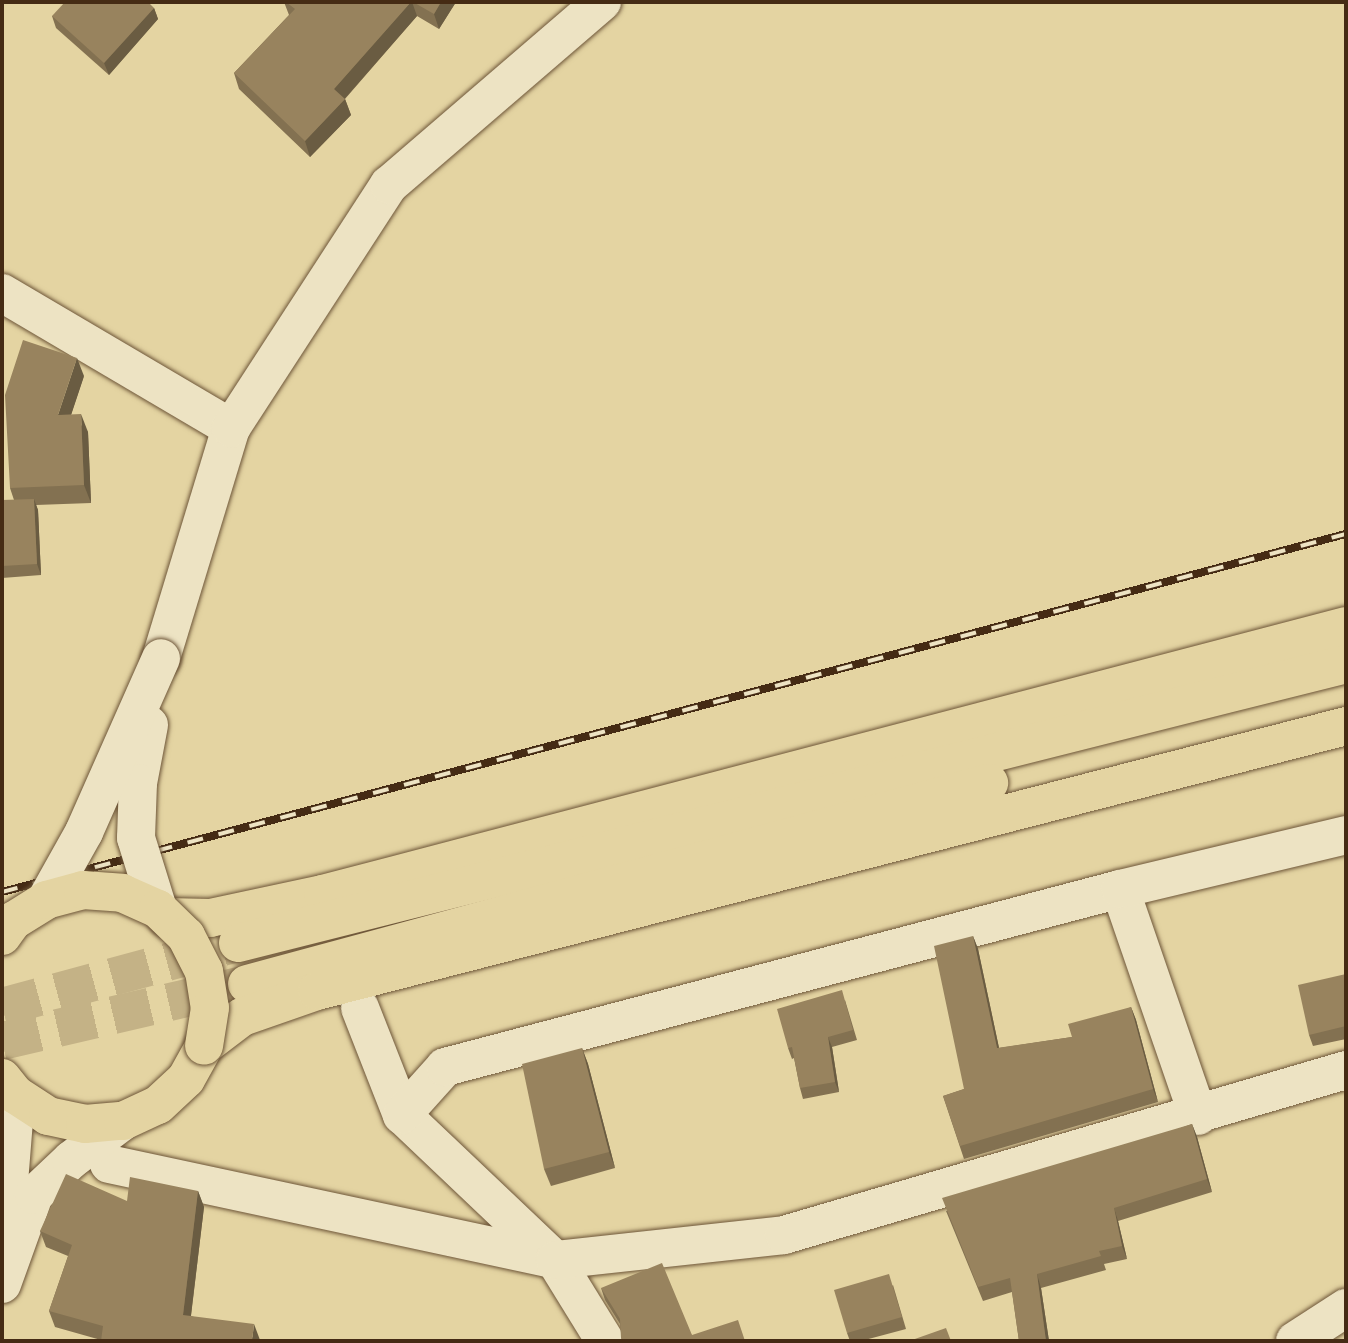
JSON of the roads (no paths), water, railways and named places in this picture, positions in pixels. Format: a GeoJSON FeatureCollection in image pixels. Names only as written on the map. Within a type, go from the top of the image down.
{"type":"FeatureCollection","features":[{"type":"Feature","properties":{"kind":"main road"},"geometry":{"type":"LineString","coordinates":[[163,913],[210,918],[323,894],[1346,626]]}},
{"type":"Feature","properties":{"kind":"main road"},"geometry":{"type":"LineString","coordinates":[[238,943],[1346,664]]}},
{"type":"Feature","properties":{"kind":"main road"},"geometry":{"type":"LineString","coordinates":[[247,984],[1346,690]]}},
{"type":"Feature","properties":{"kind":"main road"},"geometry":{"type":"LineString","coordinates":[[204,1046],[242,1017],[317,991],[1346,726]]}},
{"type":"Feature","properties":{"kind":"main road"},"geometry":{"type":"LineString","coordinates":[[2,936],[13,921],[46,900],[83,890],[122,893],[163,913],[186,936],[204,971],[211,1008],[204,1046],[186,1079],[158,1105],[123,1121],[85,1125],[48,1116],[7,1086]]}},
{"type":"Feature","properties":{"kind":"street"},"geometry":{"type":"LineString","coordinates":[[46,900],[85,832],[161,658],[232,428],[389,186],[602,2]]}},
{"type":"Feature","properties":{"kind":"street"},"geometry":{"type":"LineString","coordinates":[[2,293],[232,428]]}},
{"type":"Feature","properties":{"kind":"street"},"geometry":{"type":"LineString","coordinates":[[161,658],[138,783],[136,838],[163,913]]}},
{"type":"Feature","properties":{"kind":"street"},"geometry":{"type":"LineString","coordinates":[[402,1115],[445,1067],[1120,889],[1346,835]]}},
{"type":"Feature","properties":{"kind":"street"},"geometry":{"type":"LineString","coordinates":[[1120,889],[1198,1116]]}},
{"type":"Feature","properties":{"kind":"street"},"geometry":{"type":"LineString","coordinates":[[360,1008],[402,1115],[555,1260],[605,1341]]}},
{"type":"Feature","properties":{"kind":"street"},"geometry":{"type":"LineString","coordinates":[[109,1164],[555,1260],[784,1235],[1198,1116],[1346,1070]]}},
{"type":"Feature","properties":{"kind":"street"},"geometry":{"type":"LineString","coordinates":[[2,1212],[8,1195],[7,1086]]}},
{"type":"Feature","properties":{"kind":"street"},"geometry":{"type":"LineString","coordinates":[[2,1284],[34,1195],[123,1121]]}},
{"type":"Feature","properties":{"kind":"street"},"geometry":{"type":"LineString","coordinates":[[1294,1341],[1346,1308]]}},
{"type":"Feature","properties":{"kind":"tunnel"},"geometry":{"type":"LineString","coordinates":[[2,1007],[238,943]]}},
{"type":"Feature","properties":{"kind":"tunnel"},"geometry":{"type":"LineString","coordinates":[[2,1041],[247,984]]}},
{"type":"Feature","properties":{"kind":"railway"},"geometry":{"type":"LineString","coordinates":[[2,892],[1346,534]]}}]}
